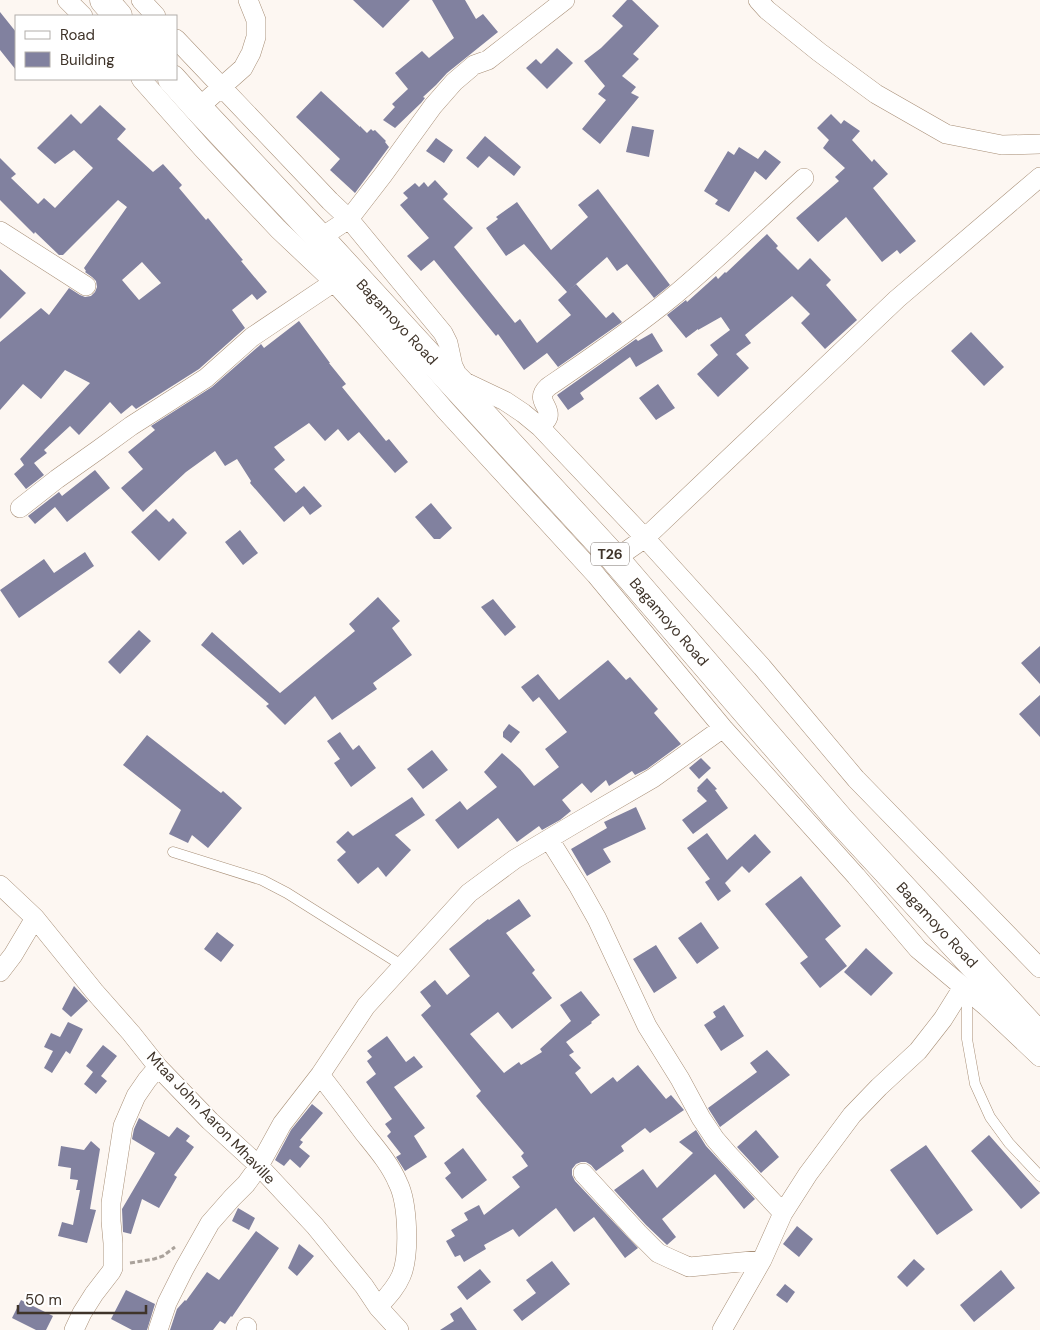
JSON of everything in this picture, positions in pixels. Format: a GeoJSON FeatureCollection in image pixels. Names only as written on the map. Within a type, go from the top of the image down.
{"type":"FeatureCollection","features":[{"type":"Feature","properties":{"kind":"highway"},"geometry":{"type":"LineString","coordinates":[[104,0],[117,15]]}},
{"type":"Feature","properties":{"kind":"highway","name":"Bagamoyo Road"},"geometry":{"type":"LineString","coordinates":[[173,80],[320,238],[342,277],[454,377],[615,559],[839,819],[1040,1037]]}},
{"type":"Feature","properties":{"kind":"street"},"geometry":{"type":"LineString","coordinates":[[67,0],[82,15]]}},
{"type":"Feature","properties":{"kind":"street"},"geometry":{"type":"LineString","coordinates":[[141,0],[155,15]]}},
{"type":"Feature","properties":{"kind":"street"},"geometry":{"type":"LineString","coordinates":[[198,108],[243,68],[251,54],[256,37],[256,20],[248,0]]}},
{"type":"Feature","properties":{"kind":"street"},"geometry":{"type":"LineString","coordinates":[[320,238],[349,219],[433,106],[454,82],[474,65],[488,60],[565,0]]}},
{"type":"Feature","properties":{"kind":"street"},"geometry":{"type":"LineString","coordinates":[[758,0],[767,10],[819,52],[876,94],[946,134],[1002,145],[1040,144]]}},
{"type":"Feature","properties":{"kind":"street"},"geometry":{"type":"LineString","coordinates":[[178,41],[349,219],[443,333],[448,342],[454,377],[505,401],[540,427],[645,538],[762,667],[856,779],[1038,962]]}},
{"type":"Feature","properties":{"kind":"street"},"geometry":{"type":"LineString","coordinates":[[142,80],[278,229],[342,277],[368,320],[445,410],[596,575],[723,728],[856,876],[918,949],[987,1007],[1040,1057]]}},
{"type":"Feature","properties":{"kind":"street"},"geometry":{"type":"LineString","coordinates":[[615,559],[645,538],[897,299],[1040,177]]}},
{"type":"Feature","properties":{"kind":"street"},"geometry":{"type":"LineString","coordinates":[[540,427],[548,418],[542,397],[543,392],[603,350],[671,298],[804,178]]}},
{"type":"Feature","properties":{"kind":"street"},"geometry":{"type":"LineString","coordinates":[[0,231],[86,286]]}},
{"type":"Feature","properties":{"kind":"street"},"geometry":{"type":"LineString","coordinates":[[20,508],[131,426],[206,378],[252,337],[342,277]]}},
{"type":"Feature","properties":{"kind":"street"},"geometry":{"type":"LineString","coordinates":[[158,1330],[167,1303],[210,1224],[246,1184],[259,1166],[282,1124],[320,1075],[366,1006],[469,893],[515,859],[653,778],[723,728]]}},
{"type":"Feature","properties":{"kind":"street"},"geometry":{"type":"LineString","coordinates":[[549,839],[597,919],[647,1026],[715,1139],[783,1212]]}},
{"type":"Feature","properties":{"kind":"street","name":"Mtaa John Aaron Mhaville"},"geometry":{"type":"LineString","coordinates":[[0,885],[35,918],[158,1067],[210,1121],[259,1166],[315,1226],[364,1286],[378,1307],[399,1330]]}},
{"type":"Feature","properties":{"kind":"street"},"geometry":{"type":"LineString","coordinates":[[0,972],[13,955],[35,918]]}},
{"type":"Feature","properties":{"kind":"street"},"geometry":{"type":"LineString","coordinates":[[722,1330],[762,1260],[783,1212],[808,1174],[852,1115],[918,1051],[965,989]]}},
{"type":"Feature","properties":{"kind":"street"},"geometry":{"type":"LineString","coordinates":[[74,1330],[82,1313],[113,1268],[111,1203],[123,1126],[136,1096],[158,1067]]}},
{"type":"Feature","properties":{"kind":"street"},"geometry":{"type":"LineString","coordinates":[[320,1075],[384,1158],[399,1183],[404,1203],[407,1246],[406,1261],[401,1276],[392,1292],[378,1307]]}},
{"type":"Feature","properties":{"kind":"street"},"geometry":{"type":"LineString","coordinates":[[583,1173],[658,1253],[689,1267],[762,1260]]}},
{"type":"Feature","properties":{"kind":"lane"},"geometry":{"type":"LineString","coordinates":[[173,852],[262,880],[287,893],[403,966]]}},
{"type":"Feature","properties":{"kind":"lane"},"geometry":{"type":"LineString","coordinates":[[965,989],[967,1040],[975,1084],[990,1117],[1009,1143],[1040,1176]]}},
{"type":"Feature","properties":{"kind":"path"},"geometry":{"type":"LineString","coordinates":[[113,1268],[134,1261],[163,1256],[180,1244]]}},
{"type":"Feature","properties":{"kind":"building"},"geometry":{"type":"Polygon","coordinates":[[[353,0],[410,0],[383,28],[353,0]]]}},
{"type":"Feature","properties":{"kind":"building"},"geometry":{"type":"Polygon","coordinates":[[[432,0],[465,0],[476,19],[483,14],[498,32],[447,73],[423,97],[425,98],[421,103],[395,128],[383,120],[395,107],[392,104],[408,89],[395,73],[422,51],[429,58],[454,38],[432,0]]]}},
{"type":"Feature","properties":{"kind":"building"},"geometry":{"type":"Polygon","coordinates":[[[627,0],[632,0],[659,26],[633,54],[639,59],[622,76],[636,87],[631,93],[639,97],[600,144],[582,129],[606,100],[598,94],[605,86],[584,61],[601,48],[623,26],[612,16],[627,0]]]}},
{"type":"Feature","properties":{"kind":"building"},"geometry":{"type":"Polygon","coordinates":[[[0,12],[15,31],[15,69],[0,50],[0,12]]]}},
{"type":"Feature","properties":{"kind":"building"},"geometry":{"type":"Polygon","coordinates":[[[557,48],[573,63],[547,89],[526,68],[536,59],[541,64],[557,48]]]}},
{"type":"Feature","properties":{"kind":"building"},"geometry":{"type":"Polygon","coordinates":[[[321,91],[367,133],[371,129],[375,130],[389,147],[355,193],[330,170],[340,159],[296,117],[321,91]]]}},
{"type":"Feature","properties":{"kind":"building"},"geometry":{"type":"Polygon","coordinates":[[[100,105],[126,129],[117,139],[153,172],[163,164],[182,185],[179,188],[206,220],[208,218],[267,292],[257,300],[252,294],[232,310],[245,328],[199,369],[136,409],[132,405],[121,414],[110,402],[79,435],[70,426],[44,450],[47,453],[34,463],[44,475],[26,489],[14,474],[24,465],[20,459],[90,383],[65,370],[41,399],[23,384],[0,410],[0,342],[41,308],[49,315],[69,288],[85,297],[91,296],[95,292],[97,287],[96,281],[85,272],[84,268],[127,207],[118,200],[63,255],[59,255],[35,232],[34,234],[0,200],[0,158],[16,174],[11,178],[38,204],[44,198],[55,208],[93,168],[74,150],[55,164],[37,148],[71,114],[81,124],[100,105]],[[142,262],[122,280],[139,300],[161,283],[142,262]]]}},
{"type":"Feature","properties":{"kind":"building"},"geometry":{"type":"Polygon","coordinates":[[[831,114],[841,124],[844,120],[860,131],[852,140],[872,162],[874,159],[888,174],[873,188],[916,241],[900,254],[897,250],[882,262],[846,217],[818,242],[796,218],[839,181],[835,177],[845,168],[823,148],[829,140],[817,128],[831,114]]]}},
{"type":"Feature","properties":{"kind":"building"},"geometry":{"type":"Polygon","coordinates":[[[632,126],[654,130],[649,157],[626,152],[632,126]]]}},
{"type":"Feature","properties":{"kind":"building"},"geometry":{"type":"Polygon","coordinates":[[[485,136],[521,167],[514,176],[489,156],[478,168],[466,158],[485,136]]]}},
{"type":"Feature","properties":{"kind":"building"},"geometry":{"type":"Polygon","coordinates":[[[436,138],[453,150],[444,163],[426,151],[436,138]]]}},
{"type":"Feature","properties":{"kind":"building"},"geometry":{"type":"Polygon","coordinates":[[[739,147],[758,159],[765,150],[781,162],[766,180],[755,171],[729,212],[715,204],[718,200],[704,191],[728,151],[734,155],[739,147]]]}},
{"type":"Feature","properties":{"kind":"building"},"geometry":{"type":"Polygon","coordinates":[[[435,180],[448,194],[443,199],[473,228],[454,247],[515,323],[520,319],[537,343],[571,315],[558,300],[576,284],[606,318],[613,312],[622,322],[558,367],[547,353],[524,370],[498,334],[496,336],[434,260],[421,271],[407,256],[429,238],[400,205],[408,198],[403,193],[415,183],[419,187],[424,182],[428,187],[435,180]]]}},
{"type":"Feature","properties":{"kind":"building"},"geometry":{"type":"Polygon","coordinates":[[[598,189],[670,285],[654,298],[627,264],[617,271],[607,257],[567,292],[524,244],[506,256],[486,228],[498,219],[496,217],[517,202],[551,250],[588,217],[578,205],[598,189]]]}},
{"type":"Feature","properties":{"kind":"building"},"geometry":{"type":"Polygon","coordinates":[[[767,234],[778,246],[776,248],[798,270],[810,258],[831,280],[826,285],[857,320],[825,349],[801,323],[810,314],[792,296],[745,335],[751,343],[736,354],[749,368],[718,397],[697,374],[718,355],[710,345],[730,330],[721,317],[698,329],[686,338],[667,315],[686,300],[687,302],[716,276],[718,279],[726,273],[767,234]]]}},
{"type":"Feature","properties":{"kind":"building"},"geometry":{"type":"Polygon","coordinates":[[[0,269],[26,293],[0,319],[0,269]]]}},
{"type":"Feature","properties":{"kind":"building"},"geometry":{"type":"Polygon","coordinates":[[[299,321],[346,384],[342,387],[386,441],[389,439],[408,462],[395,473],[359,432],[348,441],[338,429],[325,441],[309,423],[274,447],[285,460],[274,469],[296,493],[304,486],[322,506],[310,515],[303,506],[284,522],[250,483],[251,481],[237,459],[225,466],[215,451],[186,472],[143,512],[121,488],[143,469],[128,452],[155,430],[151,426],[212,387],[261,344],[264,348],[299,321]]]}},
{"type":"Feature","properties":{"kind":"building"},"geometry":{"type":"Polygon","coordinates":[[[971,332],[1004,367],[984,386],[951,351],[971,332]]]}},
{"type":"Feature","properties":{"kind":"building"},"geometry":{"type":"Polygon","coordinates":[[[652,333],[663,351],[636,367],[630,357],[580,393],[584,399],[568,410],[557,395],[636,339],[638,341],[652,333]]]}},
{"type":"Feature","properties":{"kind":"building"},"geometry":{"type":"Polygon","coordinates":[[[658,384],[675,408],[656,420],[639,398],[658,384]]]}},
{"type":"Feature","properties":{"kind":"building"},"geometry":{"type":"Polygon","coordinates":[[[95,470],[110,488],[67,522],[55,507],[35,524],[28,516],[59,492],[62,496],[95,470]]]}},
{"type":"Feature","properties":{"kind":"building"},"geometry":{"type":"Polygon","coordinates":[[[431,503],[452,528],[440,539],[434,539],[415,517],[431,503]]]}},
{"type":"Feature","properties":{"kind":"building"},"geometry":{"type":"Polygon","coordinates":[[[156,509],[169,522],[173,518],[187,533],[159,561],[131,532],[156,509]]]}},
{"type":"Feature","properties":{"kind":"building"},"geometry":{"type":"Polygon","coordinates":[[[240,530],[258,553],[243,565],[225,542],[240,530]]]}},
{"type":"Feature","properties":{"kind":"building"},"geometry":{"type":"Polygon","coordinates":[[[85,552],[94,566],[19,618],[0,590],[44,559],[54,573],[85,552]]]}},
{"type":"Feature","properties":{"kind":"building"},"geometry":{"type":"Polygon","coordinates":[[[378,597],[400,621],[392,628],[412,655],[373,683],[377,689],[332,720],[315,696],[285,725],[266,706],[269,704],[201,645],[212,632],[280,693],[355,631],[349,624],[378,597]]]}},
{"type":"Feature","properties":{"kind":"building"},"geometry":{"type":"Polygon","coordinates":[[[493,599],[516,627],[505,636],[481,607],[493,599]]]}},
{"type":"Feature","properties":{"kind":"building"},"geometry":{"type":"Polygon","coordinates":[[[139,630],[151,641],[120,674],[108,662],[139,630]]]}},
{"type":"Feature","properties":{"kind":"building"},"geometry":{"type":"Polygon","coordinates":[[[1040,646],[1040,684],[1021,663],[1040,646]]]}},
{"type":"Feature","properties":{"kind":"building"},"geometry":{"type":"Polygon","coordinates":[[[608,660],[626,680],[630,677],[658,709],[654,713],[681,744],[647,769],[635,775],[632,771],[609,786],[606,780],[591,793],[582,783],[562,800],[571,811],[542,830],[539,826],[517,842],[498,818],[458,849],[435,820],[460,801],[467,810],[497,787],[484,772],[502,753],[520,769],[534,786],[559,767],[545,749],[567,732],[539,697],[533,702],[521,687],[538,674],[559,700],[608,660]]]}},
{"type":"Feature","properties":{"kind":"building"},"geometry":{"type":"Polygon","coordinates":[[[1040,695],[1040,737],[1019,714],[1040,695]]]}},
{"type":"Feature","properties":{"kind":"building"},"geometry":{"type":"Polygon","coordinates":[[[509,724],[520,732],[511,743],[503,737],[503,732],[509,724]]]}},
{"type":"Feature","properties":{"kind":"building"},"geometry":{"type":"Polygon","coordinates":[[[340,732],[353,750],[359,745],[376,768],[351,787],[334,763],[340,759],[327,741],[340,732]]]}},
{"type":"Feature","properties":{"kind":"building"},"geometry":{"type":"Polygon","coordinates":[[[147,735],[221,793],[223,791],[242,808],[208,848],[192,835],[188,843],[169,834],[181,810],[123,765],[147,735]]]}},
{"type":"Feature","properties":{"kind":"building"},"geometry":{"type":"Polygon","coordinates":[[[432,750],[448,770],[423,789],[407,769],[432,750]]]}},
{"type":"Feature","properties":{"kind":"building"},"geometry":{"type":"Polygon","coordinates":[[[701,758],[711,768],[699,779],[689,768],[701,758]]]}},
{"type":"Feature","properties":{"kind":"building"},"geometry":{"type":"Polygon","coordinates":[[[707,778],[717,789],[715,790],[728,808],[693,834],[682,820],[707,801],[697,791],[697,788],[707,778]]]}},
{"type":"Feature","properties":{"kind":"building"},"geometry":{"type":"Polygon","coordinates":[[[412,797],[425,815],[395,835],[411,850],[386,877],[378,867],[358,884],[337,860],[346,852],[336,842],[348,831],[353,836],[412,797]]]}},
{"type":"Feature","properties":{"kind":"building"},"geometry":{"type":"Polygon","coordinates":[[[636,807],[646,829],[603,849],[611,862],[587,876],[571,849],[607,828],[604,822],[636,807]]]}},
{"type":"Feature","properties":{"kind":"building"},"geometry":{"type":"Polygon","coordinates":[[[707,833],[727,860],[755,834],[771,852],[749,873],[742,866],[725,883],[731,891],[718,901],[705,882],[710,879],[687,848],[707,833]]]}},
{"type":"Feature","properties":{"kind":"building"},"geometry":{"type":"Polygon","coordinates":[[[801,876],[841,926],[825,939],[847,966],[820,988],[800,963],[808,957],[765,904],[801,876]]]}},
{"type":"Feature","properties":{"kind":"building"},"geometry":{"type":"Polygon","coordinates":[[[519,899],[531,916],[506,933],[535,970],[532,973],[552,998],[512,1029],[498,1012],[470,1034],[504,1073],[519,1062],[521,1065],[542,1052],[540,1049],[571,1021],[560,1005],[581,991],[600,1015],[566,1042],[574,1052],[569,1055],[581,1068],[575,1073],[591,1094],[613,1077],[617,1082],[638,1065],[666,1099],[671,1095],[684,1110],[650,1133],[645,1128],[621,1146],[624,1151],[596,1171],[586,1162],[576,1164],[572,1169],[575,1181],[638,1248],[625,1258],[594,1217],[574,1232],[556,1208],[519,1237],[513,1229],[484,1245],[486,1249],[464,1262],[460,1255],[455,1257],[446,1241],[455,1236],[451,1230],[468,1220],[464,1213],[479,1205],[484,1215],[520,1187],[512,1177],[528,1166],[521,1156],[524,1153],[476,1096],[481,1091],[421,1015],[431,1006],[420,992],[435,980],[447,995],[470,976],[449,949],[488,919],[519,899]]]}},
{"type":"Feature","properties":{"kind":"building"},"geometry":{"type":"Polygon","coordinates":[[[701,922],[719,948],[697,964],[678,938],[701,922]]]}},
{"type":"Feature","properties":{"kind":"building"},"geometry":{"type":"Polygon","coordinates":[[[217,932],[234,945],[221,962],[204,949],[217,932]]]}},
{"type":"Feature","properties":{"kind":"building"},"geometry":{"type":"Polygon","coordinates":[[[656,945],[677,978],[654,993],[633,959],[656,945]]]}},
{"type":"Feature","properties":{"kind":"building"},"geometry":{"type":"Polygon","coordinates":[[[866,948],[893,973],[871,996],[844,972],[866,948]]]}},
{"type":"Feature","properties":{"kind":"building"},"geometry":{"type":"Polygon","coordinates":[[[74,986],[88,1001],[71,1017],[62,1009],[74,986]]]}},
{"type":"Feature","properties":{"kind":"building"},"geometry":{"type":"Polygon","coordinates":[[[724,1005],[744,1036],[721,1051],[704,1025],[716,1017],[713,1012],[724,1005]]]}},
{"type":"Feature","properties":{"kind":"building"},"geometry":{"type":"Polygon","coordinates":[[[68,1022],[83,1029],[70,1054],[66,1051],[52,1073],[44,1068],[53,1051],[44,1047],[51,1033],[60,1037],[68,1022]]]}},
{"type":"Feature","properties":{"kind":"building"},"geometry":{"type":"Polygon","coordinates":[[[387,1036],[406,1062],[414,1056],[423,1067],[394,1087],[425,1128],[414,1136],[427,1157],[405,1171],[396,1157],[401,1154],[387,1136],[391,1132],[385,1124],[392,1119],[366,1082],[376,1074],[367,1061],[372,1057],[367,1051],[387,1036]]]}},
{"type":"Feature","properties":{"kind":"building"},"geometry":{"type":"Polygon","coordinates":[[[103,1045],[117,1056],[101,1076],[107,1081],[96,1094],[84,1084],[93,1072],[86,1066],[103,1045]]]}},
{"type":"Feature","properties":{"kind":"building"},"geometry":{"type":"Polygon","coordinates":[[[767,1050],[790,1075],[720,1127],[708,1108],[757,1072],[750,1063],[767,1050]]]}},
{"type":"Feature","properties":{"kind":"building"},"geometry":{"type":"Polygon","coordinates":[[[312,1104],[323,1113],[300,1140],[303,1142],[299,1147],[310,1156],[300,1168],[290,1159],[284,1166],[275,1160],[291,1130],[312,1104]]]}},
{"type":"Feature","properties":{"kind":"building"},"geometry":{"type":"Polygon","coordinates":[[[139,1118],[169,1137],[177,1127],[190,1136],[186,1141],[194,1147],[174,1175],[177,1177],[159,1208],[142,1199],[131,1234],[123,1232],[122,1209],[155,1153],[132,1139],[139,1118]]]}},
{"type":"Feature","properties":{"kind":"building"},"geometry":{"type":"Polygon","coordinates":[[[696,1130],[706,1146],[755,1199],[744,1209],[715,1174],[662,1219],[676,1237],[667,1245],[614,1190],[643,1169],[657,1188],[693,1153],[679,1142],[696,1130]]]}},
{"type":"Feature","properties":{"kind":"building"},"geometry":{"type":"Polygon","coordinates":[[[756,1130],[779,1157],[761,1173],[737,1147],[756,1130]]]}},
{"type":"Feature","properties":{"kind":"building"},"geometry":{"type":"Polygon","coordinates":[[[989,1135],[1040,1193],[1021,1209],[971,1151],[989,1135]]]}},
{"type":"Feature","properties":{"kind":"building"},"geometry":{"type":"Polygon","coordinates":[[[91,1141],[100,1149],[90,1209],[96,1210],[87,1243],[58,1236],[62,1222],[73,1225],[80,1190],[76,1190],[78,1180],[70,1179],[71,1168],[58,1166],[61,1146],[84,1150],[91,1141]]]}},
{"type":"Feature","properties":{"kind":"building"},"geometry":{"type":"Polygon","coordinates":[[[926,1145],[973,1210],[937,1235],[890,1170],[926,1145]]]}},
{"type":"Feature","properties":{"kind":"building"},"geometry":{"type":"Polygon","coordinates":[[[463,1148],[487,1180],[462,1199],[445,1178],[451,1173],[444,1163],[463,1148]]]}},
{"type":"Feature","properties":{"kind":"building"},"geometry":{"type":"Polygon","coordinates":[[[238,1208],[255,1218],[249,1230],[232,1221],[238,1208]]]}},
{"type":"Feature","properties":{"kind":"building"},"geometry":{"type":"Polygon","coordinates":[[[797,1226],[813,1239],[799,1257],[783,1244],[797,1226]]]}},
{"type":"Feature","properties":{"kind":"building"},"geometry":{"type":"Polygon","coordinates":[[[256,1231],[279,1248],[232,1317],[225,1324],[220,1321],[213,1330],[170,1330],[177,1309],[186,1301],[207,1272],[219,1280],[256,1231]]]}},
{"type":"Feature","properties":{"kind":"building"},"geometry":{"type":"Polygon","coordinates":[[[299,1244],[314,1256],[297,1276],[288,1268],[299,1244]]]}},
{"type":"Feature","properties":{"kind":"building"},"geometry":{"type":"Polygon","coordinates":[[[914,1259],[925,1269],[907,1287],[897,1277],[914,1259]]]}},
{"type":"Feature","properties":{"kind":"building"},"geometry":{"type":"Polygon","coordinates":[[[552,1261],[570,1284],[522,1321],[513,1310],[536,1293],[526,1280],[552,1261]]]}},
{"type":"Feature","properties":{"kind":"building"},"geometry":{"type":"Polygon","coordinates":[[[480,1269],[491,1282],[467,1300],[457,1287],[480,1269]]]}},
{"type":"Feature","properties":{"kind":"building"},"geometry":{"type":"Polygon","coordinates":[[[1001,1270],[1015,1288],[974,1322],[960,1305],[1001,1270]]]}},
{"type":"Feature","properties":{"kind":"building"},"geometry":{"type":"Polygon","coordinates":[[[785,1284],[795,1292],[787,1303],[776,1295],[785,1284]]]}},
{"type":"Feature","properties":{"kind":"building"},"geometry":{"type":"Polygon","coordinates":[[[126,1290],[155,1304],[147,1330],[132,1330],[111,1319],[126,1290]]]}},
{"type":"Feature","properties":{"kind":"building"},"geometry":{"type":"Polygon","coordinates":[[[21,1300],[53,1316],[46,1330],[36,1330],[12,1318],[21,1300]]]}},
{"type":"Feature","properties":{"kind":"building"},"geometry":{"type":"Polygon","coordinates":[[[461,1307],[477,1330],[440,1330],[454,1321],[450,1314],[461,1307]]]}}]}
